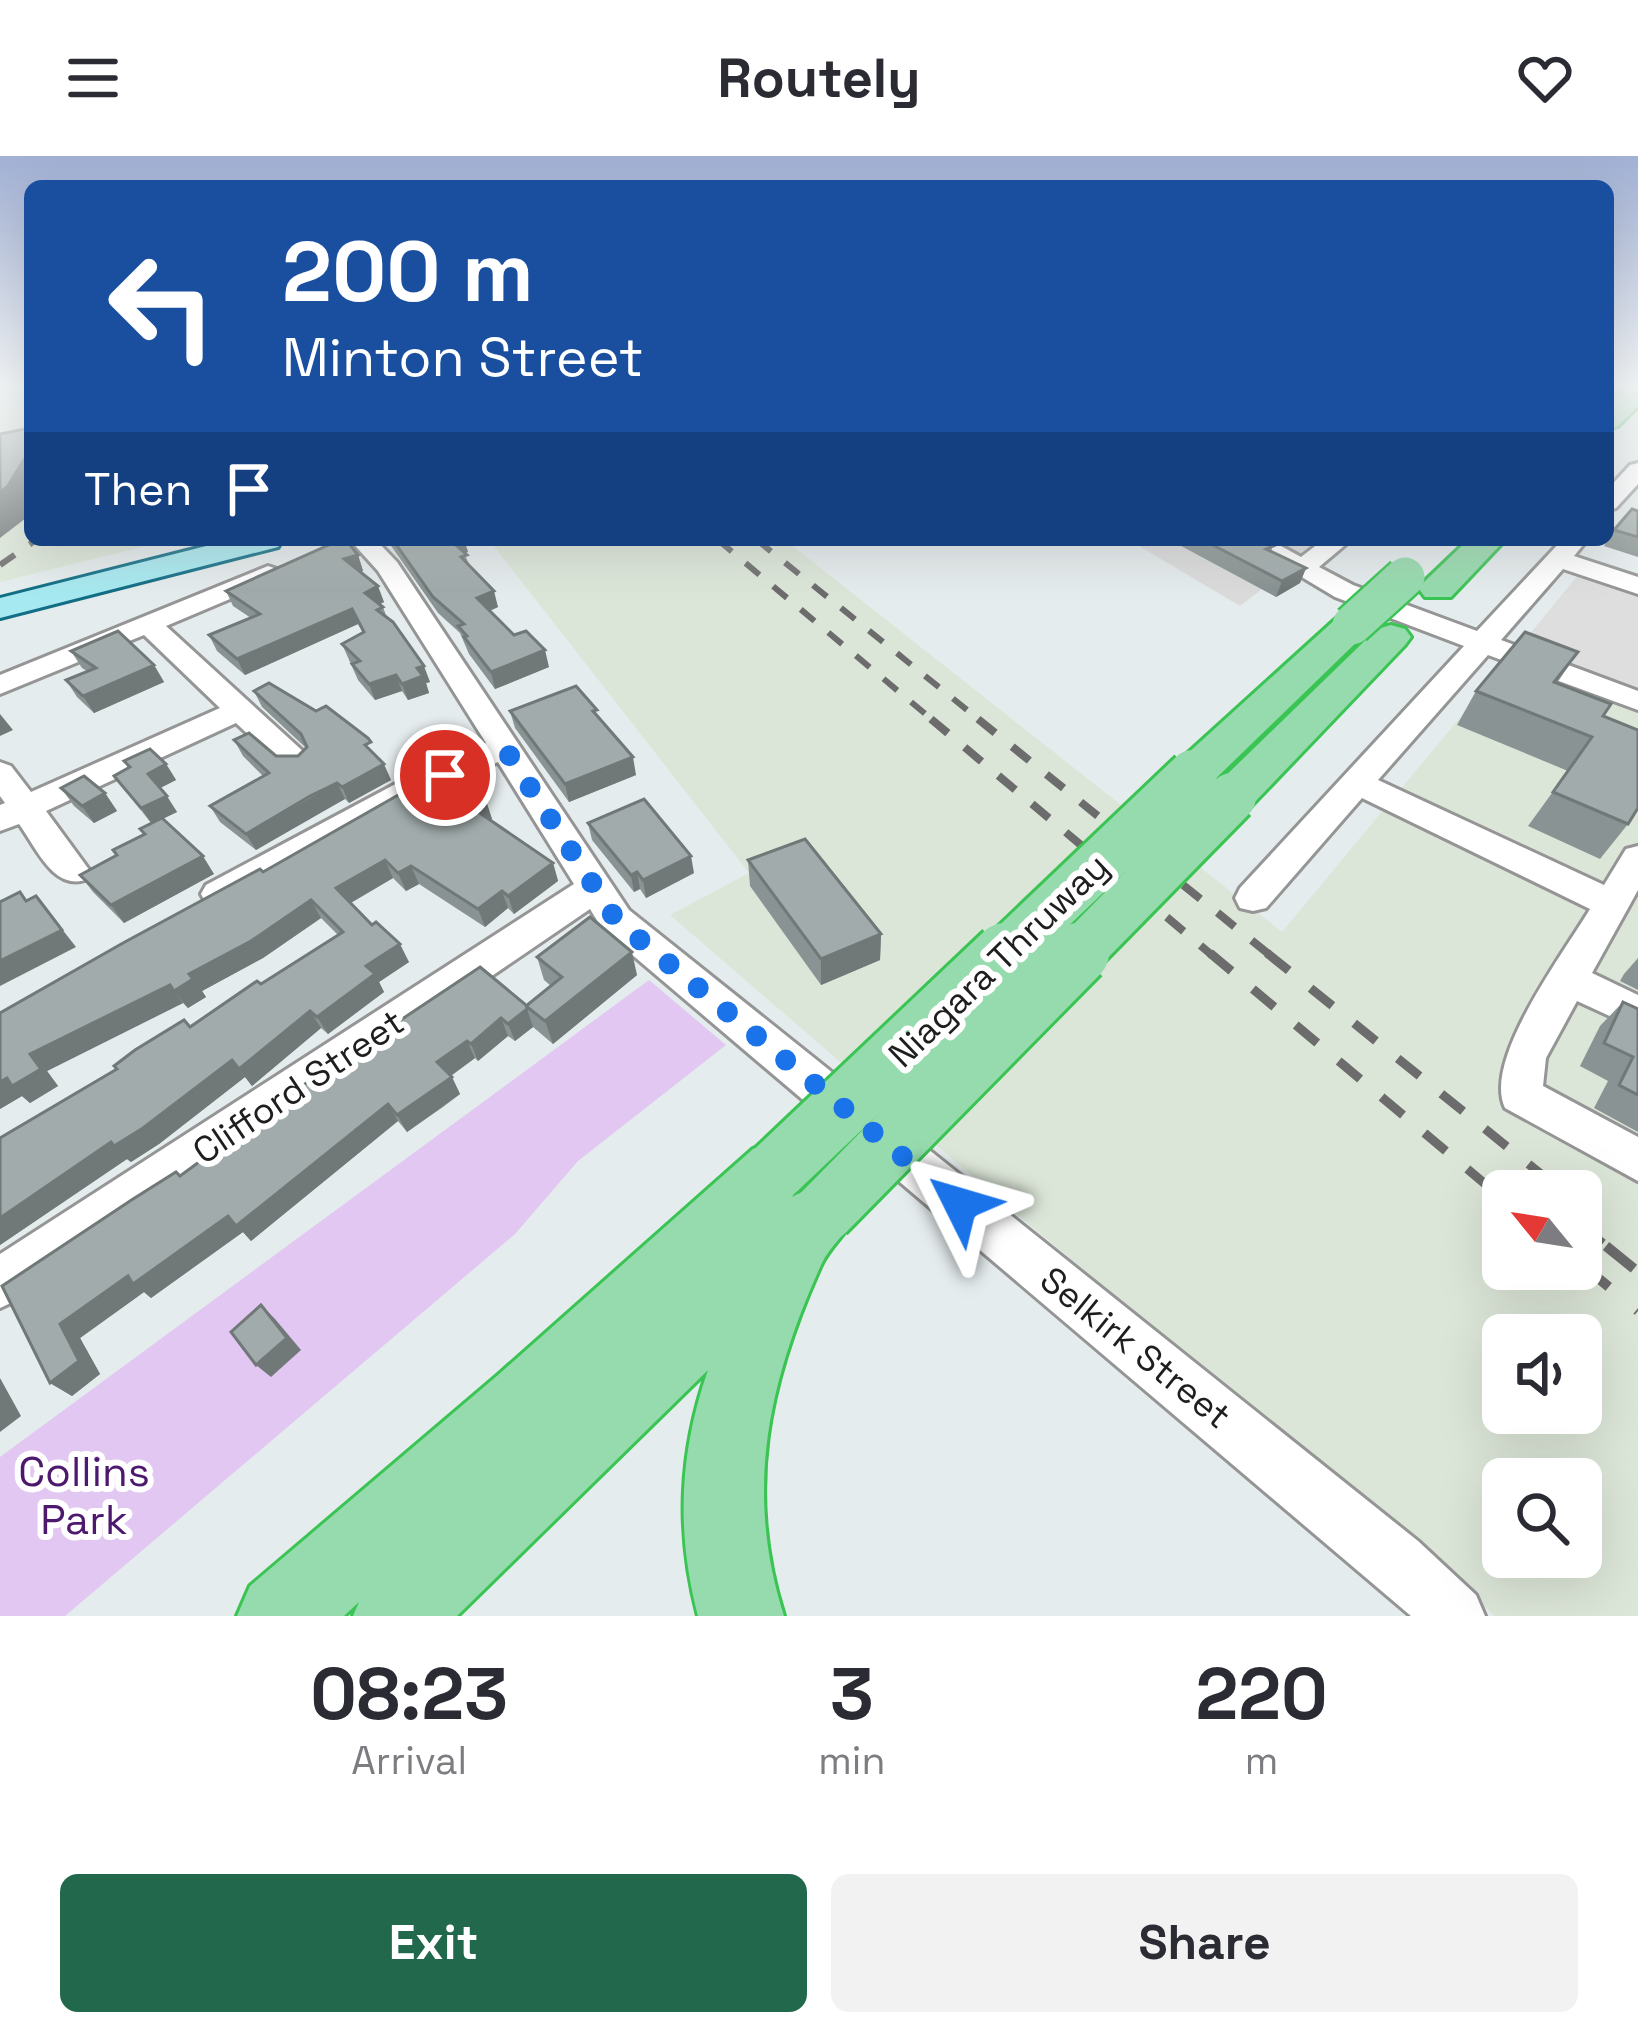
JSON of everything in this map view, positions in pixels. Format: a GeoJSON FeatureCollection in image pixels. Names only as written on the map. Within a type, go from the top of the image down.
{"type":"FeatureCollection","features":[{"type":"Feature","properties":{"kind":"highway","name":"Niagara Thruway"},"geometry":{"type":"LineString","coordinates":[[1421,583],[1440,546]]}},
{"type":"Feature","properties":{"kind":"highway","name":"Niagara Thruway"},"geometry":{"type":"LineString","coordinates":[[396,1616],[1213,786],[1421,583],[1479,546]]}},
{"type":"Feature","properties":{"kind":"highway","name":"Niagara Thruway"},"geometry":{"type":"LineString","coordinates":[[280,1616],[525,1402],[800,1206]]}},
{"type":"Feature","properties":{"kind":"highway"},"geometry":{"type":"LineString","coordinates":[[742,1616],[722,1544],[719,1494],[724,1435],[800,1206]]}},
{"type":"Feature","properties":{"kind":"main road"},"geometry":{"type":"LineString","coordinates":[[0,608],[243,546]]}},
{"type":"Feature","properties":{"kind":"street"},"geometry":{"type":"LineString","coordinates":[[1622,497],[1638,470]]}},
{"type":"Feature","properties":{"kind":"street","name":"Selkirk Street"},"geometry":{"type":"LineString","coordinates":[[368,546],[388,566],[616,920],[1397,1562],[1455,1616]]}},
{"type":"Feature","properties":{"kind":"street"},"geometry":{"type":"LineString","coordinates":[[1263,546],[1344,591],[1638,700]]}},
{"type":"Feature","properties":{"kind":"street"},"geometry":{"type":"LineString","coordinates":[[1303,567],[1331,546]]}},
{"type":"Feature","properties":{"kind":"street"},"geometry":{"type":"LineString","coordinates":[[1253,898],[1566,550],[1638,586]]}},
{"type":"Feature","properties":{"kind":"street"},"geometry":{"type":"LineString","coordinates":[[0,685],[302,559]]}},
{"type":"Feature","properties":{"kind":"street"},"geometry":{"type":"LineString","coordinates":[[149,625],[295,761]]}},
{"type":"Feature","properties":{"kind":"street"},"geometry":{"type":"LineString","coordinates":[[14,814],[239,710]]}},
{"type":"Feature","properties":{"kind":"street"},"geometry":{"type":"LineString","coordinates":[[188,911],[415,788],[504,747]]}},
{"type":"Feature","properties":{"kind":"street"},"geometry":{"type":"LineString","coordinates":[[0,773],[14,814],[72,871]]}},
{"type":"Feature","properties":{"kind":"street"},"geometry":{"type":"LineString","coordinates":[[1355,782],[1612,904]]}},
{"type":"Feature","properties":{"kind":"street"},"geometry":{"type":"LineString","coordinates":[[1638,858],[1525,1056],[1520,1096],[1638,1160]]}},
{"type":"Feature","properties":{"kind":"street","name":"Clifford Street"},"geometry":{"type":"LineString","coordinates":[[0,1283],[596,888]]}},
{"type":"Feature","properties":{"kind":"street"},"geometry":{"type":"LineString","coordinates":[[1569,979],[1638,1013]]}},
{"type":"Feature","properties":{"kind":"shaded area"},"geometry":{"type":"Polygon","coordinates":[[[0,453],[24,453],[24,546],[147,546],[0,582],[0,453]]]}},
{"type":"Feature","properties":{"kind":"shaded area"},"geometry":{"type":"Polygon","coordinates":[[[494,546],[793,546],[1282,932],[1580,573],[1638,593],[1638,1616],[1494,1616],[1453,1573],[1015,1213],[670,915],[749,873],[494,546]]]}},
{"type":"Feature","properties":{"kind":"shaded area"},"geometry":{"type":"Polygon","coordinates":[[[1139,546],[1318,546],[1240,606],[1139,546]]]}},
{"type":"Feature","properties":{"kind":"shaded area"},"geometry":{"type":"Polygon","coordinates":[[[1580,573],[1638,593],[1638,690],[1520,646],[1580,573]]]}},
{"type":"Feature","properties":{"kind":"green space","name":"Collins Park"},"geometry":{"type":"Polygon","coordinates":[[[649,980],[726,1045],[578,1161],[515,1234],[65,1616],[0,1616],[0,1457],[649,980]]]}},
{"type":"Feature","properties":{"kind":"building"},"geometry":{"type":"Polygon","coordinates":[[[0,453],[24,453],[24,460],[0,492],[0,453]]]}},
{"type":"Feature","properties":{"kind":"building"},"geometry":{"type":"Polygon","coordinates":[[[1632,509],[1638,511],[1638,537],[1614,530],[1632,509]]]}},
{"type":"Feature","properties":{"kind":"building"},"geometry":{"type":"Polygon","coordinates":[[[327,546],[351,546],[358,555],[344,559],[378,586],[365,593],[383,607],[377,610],[393,622],[424,666],[417,668],[423,676],[402,684],[396,675],[369,684],[352,664],[360,661],[342,644],[364,632],[352,609],[237,659],[209,635],[260,614],[226,591],[327,546]]]}},
{"type":"Feature","properties":{"kind":"building"},"geometry":{"type":"Polygon","coordinates":[[[397,546],[457,546],[467,555],[461,557],[494,591],[477,598],[514,635],[526,631],[545,650],[491,672],[464,637],[458,626],[464,624],[433,597],[397,546]]]}},
{"type":"Feature","properties":{"kind":"building"},"geometry":{"type":"Polygon","coordinates":[[[1215,546],[1273,546],[1266,549],[1306,568],[1282,581],[1215,546]]]}},
{"type":"Feature","properties":{"kind":"building"},"geometry":{"type":"Polygon","coordinates":[[[118,631],[154,665],[83,696],[66,680],[96,668],[71,651],[118,631]]]}},
{"type":"Feature","properties":{"kind":"building"},"geometry":{"type":"Polygon","coordinates":[[[1525,632],[1578,652],[1554,682],[1611,704],[1603,716],[1638,730],[1638,808],[1628,824],[1553,792],[1592,737],[1476,691],[1525,632]]]}},
{"type":"Feature","properties":{"kind":"building"},"geometry":{"type":"Polygon","coordinates":[[[269,683],[316,711],[326,706],[368,738],[371,742],[365,745],[384,764],[342,787],[337,783],[310,796],[246,834],[210,806],[269,773],[234,740],[249,733],[276,756],[298,756],[307,747],[301,734],[254,691],[269,683]]]}},
{"type":"Feature","properties":{"kind":"building"},"geometry":{"type":"Polygon","coordinates":[[[576,686],[633,757],[565,784],[510,711],[576,686]]]}},
{"type":"Feature","properties":{"kind":"building"},"geometry":{"type":"Polygon","coordinates":[[[150,749],[166,764],[148,774],[167,796],[141,808],[114,776],[130,767],[124,761],[150,749]]]}},
{"type":"Feature","properties":{"kind":"building"},"geometry":{"type":"Polygon","coordinates":[[[84,776],[105,793],[82,806],[61,788],[84,776]]]}},
{"type":"Feature","properties":{"kind":"building"},"geometry":{"type":"Polygon","coordinates":[[[465,785],[486,801],[474,809],[553,863],[508,896],[502,891],[478,909],[411,866],[398,873],[385,860],[336,888],[372,925],[376,922],[400,944],[366,966],[375,974],[317,1017],[310,1011],[239,1069],[232,1060],[143,1128],[114,1146],[111,1142],[0,1218],[0,1138],[117,1069],[114,1066],[135,1050],[184,1020],[190,1027],[257,981],[261,984],[343,932],[311,900],[251,941],[189,974],[193,979],[174,991],[170,985],[30,1054],[41,1069],[12,1086],[7,1078],[0,1082],[0,1013],[414,786],[435,803],[465,785]]]}},
{"type":"Feature","properties":{"kind":"building"},"geometry":{"type":"Polygon","coordinates":[[[644,799],[691,856],[643,880],[637,872],[631,875],[588,823],[644,799]]]}},
{"type":"Feature","properties":{"kind":"building"},"geometry":{"type":"Polygon","coordinates":[[[162,818],[203,856],[111,905],[80,875],[117,855],[113,850],[145,834],[140,829],[162,818]]]}},
{"type":"Feature","properties":{"kind":"building"},"geometry":{"type":"Polygon","coordinates":[[[805,839],[881,934],[821,959],[748,860],[805,839]]]}},
{"type":"Feature","properties":{"kind":"building"},"geometry":{"type":"Polygon","coordinates":[[[20,892],[26,901],[36,896],[62,930],[0,961],[0,902],[20,892]]]}},
{"type":"Feature","properties":{"kind":"building"},"geometry":{"type":"Polygon","coordinates":[[[590,917],[632,952],[545,1021],[526,1006],[562,977],[537,957],[590,917]]]}},
{"type":"Feature","properties":{"kind":"building"},"geometry":{"type":"Polygon","coordinates":[[[480,967],[527,1009],[508,1024],[501,1018],[471,1044],[467,1041],[437,1062],[452,1077],[397,1115],[388,1104],[236,1226],[228,1216],[133,1284],[128,1276],[60,1324],[79,1361],[50,1383],[2,1286],[176,1172],[180,1176],[233,1137],[230,1134],[480,967]]]}},
{"type":"Feature","properties":{"kind":"building"},"geometry":{"type":"Polygon","coordinates":[[[1623,1002],[1638,1009],[1638,1095],[1619,1085],[1633,1057],[1604,1043],[1623,1002]]]}},
{"type":"Feature","properties":{"kind":"building"},"geometry":{"type":"Polygon","coordinates":[[[261,1305],[287,1338],[256,1365],[231,1332],[261,1305]]]}},
{"type":"Feature","properties":{"kind":"railway"},"geometry":{"type":"LineString","coordinates":[[0,565],[27,546]]}},
{"type":"Feature","properties":{"kind":"railway"},"geometry":{"type":"LineString","coordinates":[[725,546],[935,722]]}},
{"type":"Feature","properties":{"kind":"railway"},"geometry":{"type":"LineString","coordinates":[[764,546],[982,722]]}},
{"type":"Feature","properties":{"kind":"railway"},"geometry":{"type":"LineString","coordinates":[[931,719],[1213,956]]}},
{"type":"Feature","properties":{"kind":"railway"},"geometry":{"type":"LineString","coordinates":[[978,719],[1271,956]]}},
{"type":"Feature","properties":{"kind":"railway"},"geometry":{"type":"LineString","coordinates":[[1210,953],[1482,1181]]}},
{"type":"Feature","properties":{"kind":"railway"},"geometry":{"type":"LineString","coordinates":[[1267,953],[1536,1170]]}},
{"type":"Feature","properties":{"kind":"railway"},"geometry":{"type":"LineString","coordinates":[[1602,1243],[1610,1249]]}},
{"type":"Feature","properties":{"kind":"railway"},"geometry":{"type":"LineString","coordinates":[[1606,1246],[1638,1272]]}},
{"type":"Feature","properties":{"kind":"railway"},"geometry":{"type":"LineString","coordinates":[[1602,1281],[1638,1311]]}},
{"type":"Feature","properties":{"kind":"route"},"geometry":{"type":"LineString","coordinates":[[445,775],[504,747],[616,920],[960,1204]]}}]}
